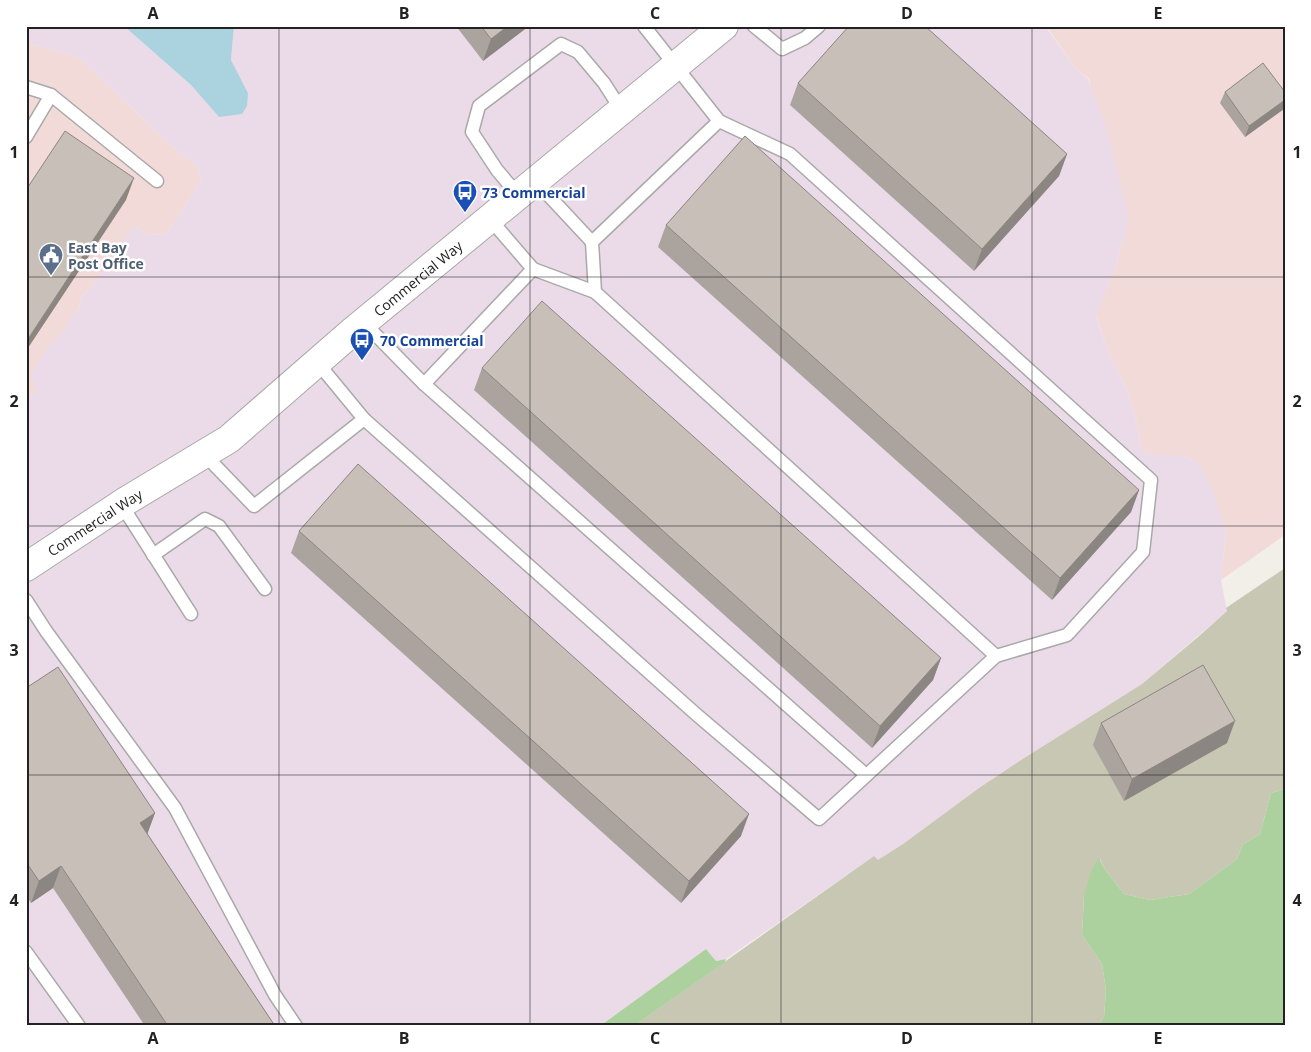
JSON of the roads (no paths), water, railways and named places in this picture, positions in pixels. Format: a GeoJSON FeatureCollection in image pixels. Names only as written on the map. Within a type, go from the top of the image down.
{"type":"FeatureCollection","features":[{"type":"Feature","properties":{"kind":"street","name":"Commercial Way"},"geometry":{"type":"LineString","coordinates":[[26,567],[121,504],[229,438],[364,323],[724,26]]}},
{"type":"Feature","properties":{"kind":"lane"},"geometry":{"type":"LineString","coordinates":[[318,362],[364,419],[697,715],[819,819],[996,656],[1067,635],[1143,552],[1151,480],[790,154],[719,121],[644,26]]}},
{"type":"Feature","properties":{"kind":"lane"},"geometry":{"type":"LineString","coordinates":[[754,26],[782,49],[805,38],[819,26]]}},
{"type":"Feature","properties":{"kind":"lane"},"geometry":{"type":"LineString","coordinates":[[595,292],[592,242],[528,189],[496,170],[472,132],[480,106],[561,44],[578,52],[604,83],[622,111]]}},
{"type":"Feature","properties":{"kind":"lane"},"geometry":{"type":"LineString","coordinates":[[26,87],[51,95],[157,181]]}},
{"type":"Feature","properties":{"kind":"lane"},"geometry":{"type":"LineString","coordinates":[[26,137],[51,95]]}},
{"type":"Feature","properties":{"kind":"lane"},"geometry":{"type":"LineString","coordinates":[[592,242],[719,121]]}},
{"type":"Feature","properties":{"kind":"lane"},"geometry":{"type":"LineString","coordinates":[[490,220],[533,269],[595,292],[996,656]]}},
{"type":"Feature","properties":{"kind":"lane"},"geometry":{"type":"LineString","coordinates":[[424,384],[533,269]]}},
{"type":"Feature","properties":{"kind":"lane"},"geometry":{"type":"LineString","coordinates":[[364,323],[424,384],[866,775]]}},
{"type":"Feature","properties":{"kind":"lane"},"geometry":{"type":"LineString","coordinates":[[204,454],[254,506],[364,419]]}},
{"type":"Feature","properties":{"kind":"lane"},"geometry":{"type":"LineString","coordinates":[[121,504],[191,614]]}},
{"type":"Feature","properties":{"kind":"lane"},"geometry":{"type":"LineString","coordinates":[[153,555],[205,519],[219,526],[265,589]]}},
{"type":"Feature","properties":{"kind":"lane"},"geometry":{"type":"LineString","coordinates":[[26,600],[46,631],[175,808],[275,995],[296,1026]]}},
{"type":"Feature","properties":{"kind":"lane"},"geometry":{"type":"LineString","coordinates":[[26,952],[79,1026]]}},
{"type":"Feature","properties":{"kind":"water"},"geometry":{"type":"Polygon","coordinates":[[[124,26],[234,26],[231,60],[248,93],[247,106],[242,114],[219,117],[191,85],[124,26]]]}},
{"type":"Feature","properties":{"kind":"place","name":"73 Commercial"},"geometry":{"type":"Point","coordinates":[465,213]}},
{"type":"Feature","properties":{"kind":"place","name":"East Bay Post Office"},"geometry":{"type":"Point","coordinates":[51,276]}},
{"type":"Feature","properties":{"kind":"place","name":"70 Commercial"},"geometry":{"type":"Point","coordinates":[362,361]}}]}
